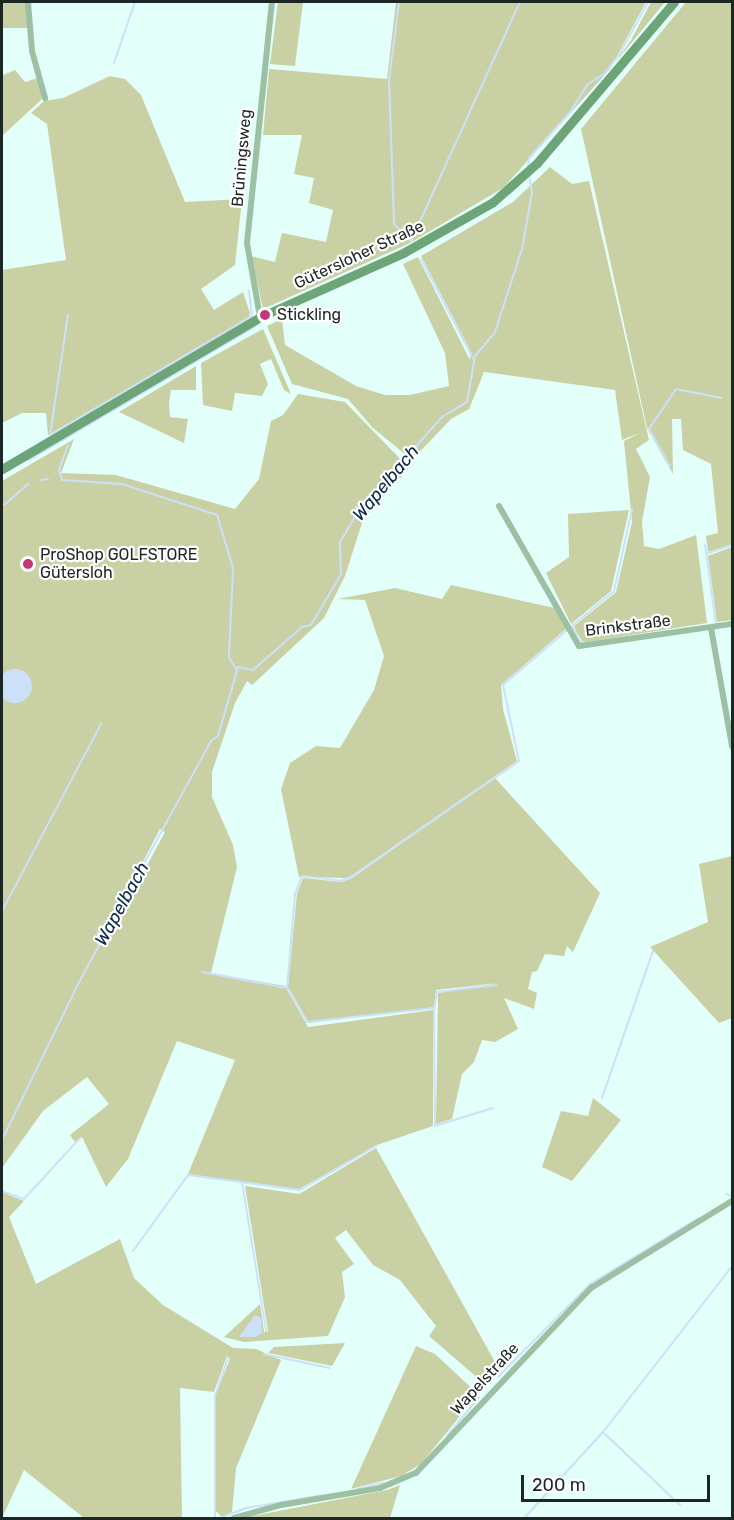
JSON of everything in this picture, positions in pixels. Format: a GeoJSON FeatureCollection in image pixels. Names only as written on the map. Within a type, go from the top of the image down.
{"type":"FeatureCollection","features":[{"type":"Feature","properties":{"kind":"main road","name":"Gütersloher Straße"},"geometry":{"type":"LineString","coordinates":[[2,469],[260,317],[403,253],[518,183],[674,2]]}},
{"type":"Feature","properties":{"kind":"street"},"geometry":{"type":"LineString","coordinates":[[28,2],[32,51],[45,98]]}},
{"type":"Feature","properties":{"kind":"street","name":"Brüningsweg"},"geometry":{"type":"LineString","coordinates":[[260,317],[248,243],[272,2]]}},
{"type":"Feature","properties":{"kind":"street","name":"Brinkstraße"},"geometry":{"type":"LineString","coordinates":[[499,506],[579,646],[732,624]]}},
{"type":"Feature","properties":{"kind":"street"},"geometry":{"type":"LineString","coordinates":[[711,628],[732,746]]}},
{"type":"Feature","properties":{"kind":"street","name":"Wapelstraße"},"geometry":{"type":"LineString","coordinates":[[234,1518],[255,1510],[380,1488],[416,1473],[591,1288],[732,1201]]}},
{"type":"Feature","properties":{"kind":"green space"},"geometry":{"type":"Polygon","coordinates":[[[2,2],[26,2],[28,28],[2,28],[2,2]]]}},
{"type":"Feature","properties":{"kind":"green space"},"geometry":{"type":"Polygon","coordinates":[[[278,2],[303,2],[295,66],[270,64],[278,2]]]}},
{"type":"Feature","properties":{"kind":"green space"},"geometry":{"type":"Polygon","coordinates":[[[396,2],[646,2],[610,69],[503,188],[410,243],[263,309],[251,256],[275,262],[282,233],[326,242],[333,210],[309,203],[314,178],[294,174],[302,135],[263,135],[269,69],[387,79],[396,2]]]}},
{"type":"Feature","properties":{"kind":"green space"},"geometry":{"type":"Polygon","coordinates":[[[651,2],[665,2],[615,63],[631,40],[651,2]]]}},
{"type":"Feature","properties":{"kind":"green space"},"geometry":{"type":"Polygon","coordinates":[[[686,2],[732,2],[732,544],[708,552],[706,536],[718,533],[711,464],[683,450],[681,419],[672,419],[673,474],[647,428],[581,129],[686,2]]]}},
{"type":"Feature","properties":{"kind":"green space"},"geometry":{"type":"Polygon","coordinates":[[[15,70],[25,82],[38,78],[42,99],[2,136],[2,71],[3,75],[15,70]]]}},
{"type":"Feature","properties":{"kind":"green space"},"geometry":{"type":"Polygon","coordinates":[[[110,76],[125,79],[141,95],[185,202],[242,199],[235,265],[201,289],[214,310],[243,292],[250,313],[248,320],[48,435],[46,413],[22,413],[2,423],[2,270],[66,260],[47,124],[31,113],[44,101],[63,98],[110,76]]]}},
{"type":"Feature","properties":{"kind":"green space"},"geometry":{"type":"Polygon","coordinates":[[[550,167],[572,184],[589,181],[649,440],[636,449],[650,477],[642,522],[644,546],[659,549],[696,535],[707,623],[586,642],[580,640],[574,626],[616,592],[632,522],[624,441],[640,433],[622,440],[615,390],[484,372],[469,409],[451,419],[412,460],[372,427],[348,399],[292,384],[267,326],[282,319],[285,345],[356,386],[385,395],[410,395],[449,386],[445,353],[403,264],[418,257],[470,360],[470,350],[421,256],[513,202],[550,167]]]}},
{"type":"Feature","properties":{"kind":"green space"},"geometry":{"type":"Polygon","coordinates":[[[263,329],[291,394],[284,390],[271,359],[260,364],[268,384],[262,396],[235,393],[232,411],[203,405],[201,363],[263,329]]]}},
{"type":"Feature","properties":{"kind":"green space"},"geometry":{"type":"Polygon","coordinates":[[[196,366],[196,390],[171,390],[170,417],[188,419],[184,443],[119,412],[196,366]]]}},
{"type":"Feature","properties":{"kind":"green space"},"geometry":{"type":"Polygon","coordinates":[[[298,394],[345,402],[409,468],[363,520],[345,576],[324,618],[252,685],[247,681],[235,703],[212,772],[212,797],[233,845],[237,867],[211,973],[285,986],[308,1027],[433,1010],[433,1126],[377,1145],[299,1189],[188,1174],[235,1060],[177,1041],[128,1159],[106,1187],[82,1137],[75,1142],[70,1135],[109,1104],[87,1077],[43,1111],[2,1168],[2,481],[74,439],[61,473],[116,475],[235,509],[259,479],[271,421],[283,415],[298,394]],[[160,829],[108,929],[112,930],[165,832],[160,829]]]}},
{"type":"Feature","properties":{"kind":"green space"},"geometry":{"type":"Polygon","coordinates":[[[629,510],[611,591],[571,624],[546,573],[569,557],[568,514],[629,510]]]}},
{"type":"Feature","properties":{"kind":"green space"},"geometry":{"type":"Polygon","coordinates":[[[732,547],[732,620],[717,622],[708,556],[732,547]]]}},
{"type":"Feature","properties":{"kind":"green space"},"geometry":{"type":"Polygon","coordinates":[[[451,585],[559,609],[567,628],[501,685],[503,709],[517,761],[348,878],[299,877],[281,789],[290,763],[316,746],[340,748],[374,690],[384,656],[365,600],[338,599],[395,588],[442,599],[451,585]]]}},
{"type":"Feature","properties":{"kind":"green space"},"geometry":{"type":"Polygon","coordinates":[[[495,778],[600,893],[573,952],[567,946],[564,956],[545,954],[537,971],[532,972],[528,989],[537,993],[534,1009],[504,998],[518,1029],[495,1042],[482,1040],[474,1062],[462,1074],[452,1119],[436,1124],[438,993],[499,983],[436,990],[434,1007],[309,1023],[288,987],[297,893],[303,878],[341,882],[352,878],[495,778]]]}},
{"type":"Feature","properties":{"kind":"green space"},"geometry":{"type":"Polygon","coordinates":[[[732,856],[732,1018],[719,1023],[650,947],[708,922],[699,864],[732,856]]]}},
{"type":"Feature","properties":{"kind":"green space"},"geometry":{"type":"Polygon","coordinates":[[[593,1098],[621,1120],[572,1181],[542,1167],[561,1111],[588,1116],[593,1098]]]}},
{"type":"Feature","properties":{"kind":"green space"},"geometry":{"type":"Polygon","coordinates":[[[376,1148],[500,1371],[491,1380],[480,1380],[429,1336],[436,1326],[400,1280],[373,1265],[346,1230],[335,1238],[354,1264],[342,1272],[345,1297],[328,1336],[244,1342],[224,1337],[260,1304],[264,1332],[268,1331],[245,1186],[299,1194],[376,1148]]]}},
{"type":"Feature","properties":{"kind":"green space"},"geometry":{"type":"Polygon","coordinates":[[[2,1192],[24,1201],[9,1217],[36,1284],[120,1239],[134,1278],[163,1305],[233,1348],[256,1349],[281,1360],[236,1468],[232,1512],[222,1517],[216,1511],[215,1396],[230,1359],[227,1356],[214,1392],[180,1388],[182,1518],[84,1518],[24,1470],[2,1518],[2,1192]]]}},
{"type":"Feature","properties":{"kind":"green space"},"geometry":{"type":"Polygon","coordinates":[[[345,1343],[332,1366],[268,1353],[274,1347],[345,1343]]]}},
{"type":"Feature","properties":{"kind":"green space"},"geometry":{"type":"Polygon","coordinates":[[[416,1346],[435,1354],[478,1394],[421,1464],[401,1476],[351,1489],[416,1346]]]}},
{"type":"Feature","properties":{"kind":"green space"},"geometry":{"type":"Polygon","coordinates":[[[400,1485],[390,1518],[242,1518],[387,1490],[400,1485]]]}},
{"type":"Feature","properties":{"kind":"water"},"geometry":{"type":"Polygon","coordinates":[[[15,669],[27,674],[32,686],[27,698],[15,703],[3,698],[-2,686],[3,674],[15,669]]]}},
{"type":"Feature","properties":{"kind":"water"},"geometry":{"type":"Polygon","coordinates":[[[255,1315],[261,1318],[262,1333],[256,1337],[239,1337],[255,1315]]]}},
{"type":"Feature","properties":{"kind":"waterway"},"geometry":{"type":"LineString","coordinates":[[114,63],[135,2]]}},
{"type":"Feature","properties":{"kind":"waterway"},"geometry":{"type":"LineString","coordinates":[[399,2],[389,80],[394,224],[411,241],[520,2]]}},
{"type":"Feature","properties":{"kind":"waterway","name":"Wapelbach"},"geometry":{"type":"LineString","coordinates":[[528,168],[529,158],[571,111],[588,84],[604,74],[619,55],[648,2]]}},
{"type":"Feature","properties":{"kind":"waterway","name":"Wapelbach"},"geometry":{"type":"LineString","coordinates":[[2,1140],[78,984],[211,741],[218,736],[238,667],[253,670],[302,627],[311,625],[341,574],[340,542],[360,509],[442,417],[467,402],[475,356],[495,332],[522,249],[532,193],[529,173]]}},
{"type":"Feature","properties":{"kind":"waterway"},"geometry":{"type":"LineString","coordinates":[[421,259],[474,360]]}},
{"type":"Feature","properties":{"kind":"waterway"},"geometry":{"type":"LineString","coordinates":[[68,315],[50,435],[252,316],[249,290]]}},
{"type":"Feature","properties":{"kind":"waterway"},"geometry":{"type":"LineString","coordinates":[[29,460],[259,324]]}},
{"type":"Feature","properties":{"kind":"waterway"},"geometry":{"type":"LineString","coordinates":[[670,466],[649,429],[676,389],[721,398]]}},
{"type":"Feature","properties":{"kind":"waterway"},"geometry":{"type":"LineString","coordinates":[[68,445],[59,470],[62,480],[122,484],[217,515],[233,568],[229,657],[236,669]]}},
{"type":"Feature","properties":{"kind":"waterway"},"geometry":{"type":"LineString","coordinates":[[41,480],[48,479]]}},
{"type":"Feature","properties":{"kind":"waterway"},"geometry":{"type":"LineString","coordinates":[[4,505],[28,484]]}},
{"type":"Feature","properties":{"kind":"waterway"},"geometry":{"type":"LineString","coordinates":[[573,625],[614,591],[632,509]]}},
{"type":"Feature","properties":{"kind":"waterway"},"geometry":{"type":"LineString","coordinates":[[705,545],[716,623]]}},
{"type":"Feature","properties":{"kind":"waterway"},"geometry":{"type":"LineString","coordinates":[[706,554],[732,545]]}},
{"type":"Feature","properties":{"kind":"waterway"},"geometry":{"type":"LineString","coordinates":[[572,626],[583,643]]}},
{"type":"Feature","properties":{"kind":"waterway"},"geometry":{"type":"LineString","coordinates":[[493,1108],[435,1126],[434,1008],[307,1022],[287,988],[295,894],[302,876],[340,881],[351,877],[519,761],[503,685],[567,630]]}},
{"type":"Feature","properties":{"kind":"waterway"},"geometry":{"type":"LineString","coordinates":[[2,911],[101,724]]}},
{"type":"Feature","properties":{"kind":"waterway"},"geometry":{"type":"LineString","coordinates":[[602,1098],[653,951]]}},
{"type":"Feature","properties":{"kind":"waterway"},"geometry":{"type":"LineString","coordinates":[[202,972],[287,988]]}},
{"type":"Feature","properties":{"kind":"waterway"},"geometry":{"type":"LineString","coordinates":[[434,1008],[437,992],[497,985]]}},
{"type":"Feature","properties":{"kind":"waterway"},"geometry":{"type":"LineString","coordinates":[[2,1191],[24,1199],[80,1138]]}},
{"type":"Feature","properties":{"kind":"waterway"},"geometry":{"type":"LineString","coordinates":[[133,1251],[188,1175],[300,1190],[376,1146]]}},
{"type":"Feature","properties":{"kind":"waterway"},"geometry":{"type":"LineString","coordinates":[[242,1182],[266,1330]]}},
{"type":"Feature","properties":{"kind":"waterway"},"geometry":{"type":"LineString","coordinates":[[726,1194],[732,1196]]}},
{"type":"Feature","properties":{"kind":"waterway"},"geometry":{"type":"LineString","coordinates":[[498,1377],[590,1284],[699,1218]]}},
{"type":"Feature","properties":{"kind":"waterway"},"geometry":{"type":"LineString","coordinates":[[526,1516],[603,1432],[732,1266]]}},
{"type":"Feature","properties":{"kind":"waterway"},"geometry":{"type":"LineString","coordinates":[[264,1354],[330,1368]]}},
{"type":"Feature","properties":{"kind":"waterway"},"geometry":{"type":"LineString","coordinates":[[215,1518],[215,1396],[228,1358]]}},
{"type":"Feature","properties":{"kind":"waterway"},"geometry":{"type":"LineString","coordinates":[[447,1436],[479,1397]]}},
{"type":"Feature","properties":{"kind":"waterway"},"geometry":{"type":"LineString","coordinates":[[604,1433],[680,1505]]}},
{"type":"Feature","properties":{"kind":"waterway"},"geometry":{"type":"LineString","coordinates":[[357,1489],[383,1483]]}},
{"type":"Feature","properties":{"kind":"waterway"},"geometry":{"type":"LineString","coordinates":[[220,1518],[246,1508],[324,1495]]}},
{"type":"Feature","properties":{"kind":"place","name":"Stickling"},"geometry":{"type":"Point","coordinates":[265,315]}},
{"type":"Feature","properties":{"kind":"place","name":"ProShop GOLFSTORE Gütersloh"},"geometry":{"type":"Point","coordinates":[28,564]}}]}
